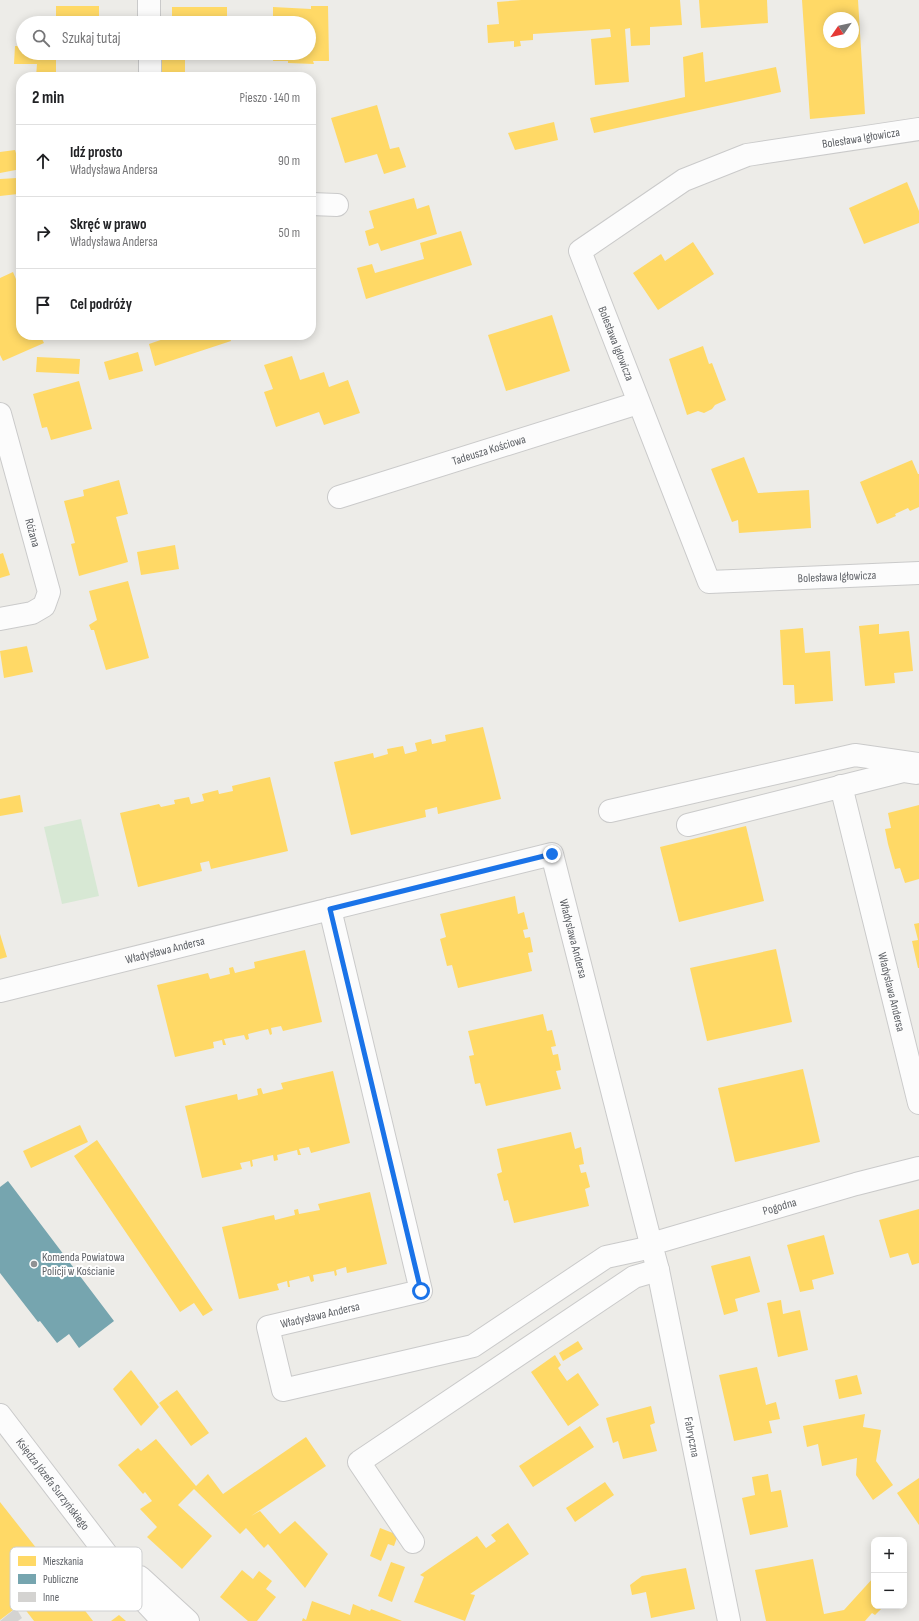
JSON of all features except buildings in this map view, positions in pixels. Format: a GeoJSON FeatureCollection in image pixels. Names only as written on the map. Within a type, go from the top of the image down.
{"type":"FeatureCollection","features":[{"type":"Feature","properties":{"kind":"street"},"geometry":{"type":"LineString","coordinates":[[149,0],[149,16]]}},
{"type":"Feature","properties":{"kind":"street"},"geometry":{"type":"LineString","coordinates":[[150,60],[150,72]]}},
{"type":"Feature","properties":{"kind":"street","name":"Bolesława Igłowicza"},"geometry":{"type":"LineString","coordinates":[[919,129],[747,156],[684,180],[580,251],[709,582],[919,573]]}},
{"type":"Feature","properties":{"kind":"street"},"geometry":{"type":"LineString","coordinates":[[316,204],[337,205]]}},
{"type":"Feature","properties":{"kind":"street","name":"Tadeusza Kościowa"},"geometry":{"type":"LineString","coordinates":[[339,496],[638,403]]}},
{"type":"Feature","properties":{"kind":"street","name":"Różana"},"geometry":{"type":"LineString","coordinates":[[0,414],[49,592],[44,606],[32,613],[0,620]]}},
{"type":"Feature","properties":{"kind":"street"},"geometry":{"type":"LineString","coordinates":[[610,811],[855,755],[919,764]]}},
{"type":"Feature","properties":{"kind":"street"},"geometry":{"type":"LineString","coordinates":[[688,824],[903,771],[919,774]]}},
{"type":"Feature","properties":{"kind":"street","name":"Władysława Andersa"},"geometry":{"type":"LineString","coordinates":[[841,786],[919,1103]]}},
{"type":"Feature","properties":{"kind":"street","name":"Władysława Andersa"},"geometry":{"type":"LineString","coordinates":[[0,990],[552,854],[654,1254],[606,1257],[473,1346],[283,1390],[268,1327],[421,1291],[330,909]]}},
{"type":"Feature","properties":{"kind":"street","name":"Pogodna"},"geometry":{"type":"LineString","coordinates":[[654,1254],[856,1184],[919,1168]]}},
{"type":"Feature","properties":{"kind":"street"},"geometry":{"type":"LineString","coordinates":[[413,1542],[359,1462],[634,1277],[654,1254]]}},
{"type":"Feature","properties":{"kind":"street","name":"Fabryczna"},"geometry":{"type":"LineString","coordinates":[[654,1254],[729,1621]]}},
{"type":"Feature","properties":{"kind":"street","name":"Księdza Józefa Surzyńskiego"},"geometry":{"type":"LineString","coordinates":[[0,1415],[102,1547]]}},
{"type":"Feature","properties":{"kind":"street","name":"Księdza Józefa Surzyńskiego"},"geometry":{"type":"LineString","coordinates":[[92,1533],[107,1547]]}},
{"type":"Feature","properties":{"kind":"street","name":"Księdza Józefa Surzyńskiego"},"geometry":{"type":"LineString","coordinates":[[142,1579],[188,1621]]}},
{"type":"Feature","properties":{"kind":"street","name":"Księdza Józefa Surzyńskiego"},"geometry":{"type":"LineString","coordinates":[[142,1599],[163,1621]]}},
{"type":"Feature","properties":{"kind":"green space"},"geometry":{"type":"Polygon","coordinates":[[[81,819],[99,896],[62,904],[44,827],[81,819]]]}},
{"type":"Feature","properties":{"kind":"place","name":"Komenda Powiatowa Policji w Kościanie"},"geometry":{"type":"Point","coordinates":[34,1264]}},
{"type":"Feature","properties":{"kind":"route"},"geometry":{"type":"LineString","coordinates":[[421,1291],[330,909],[552,854]]}}]}
